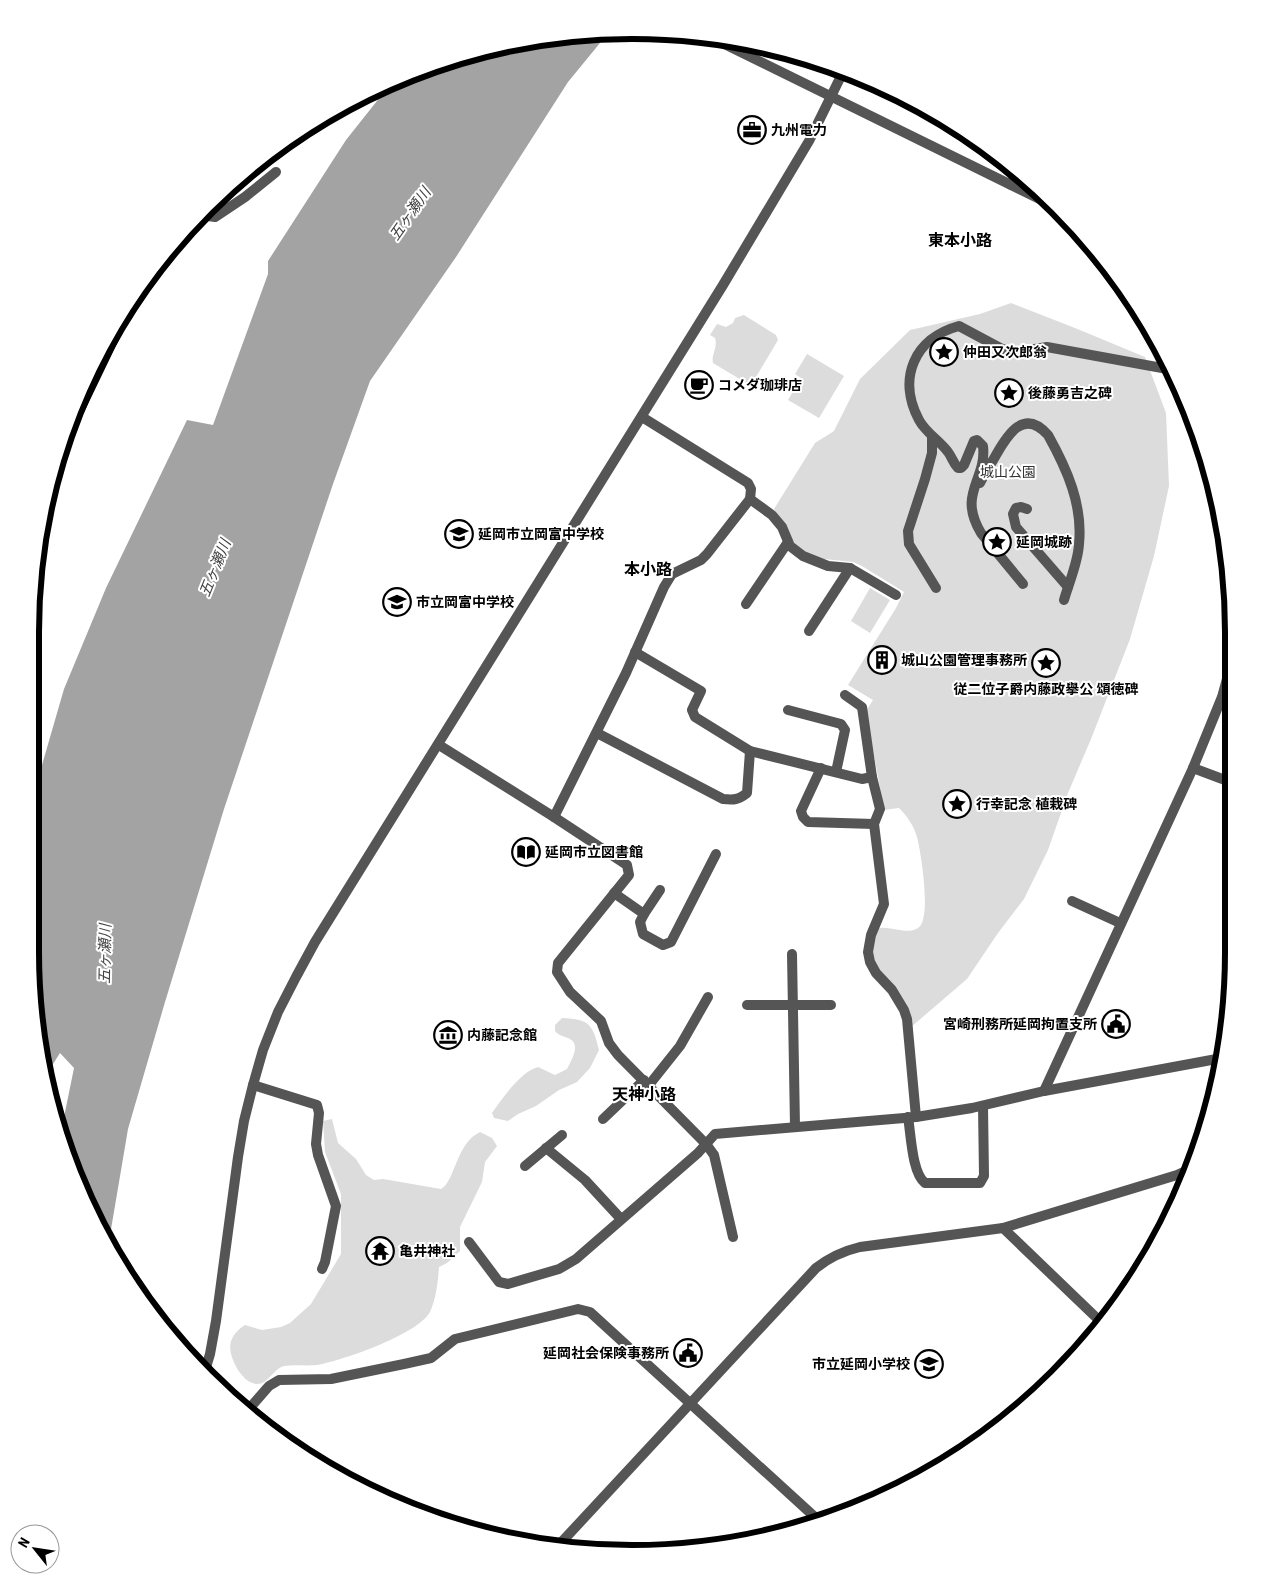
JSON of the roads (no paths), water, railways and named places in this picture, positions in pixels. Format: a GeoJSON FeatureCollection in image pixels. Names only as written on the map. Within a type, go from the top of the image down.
{"type":"FeatureCollection","features":[{"type":"Feature","properties":{"kind":"street"},"geometry":{"type":"LineString","coordinates":[[732,48],[1034,197]]}},
{"type":"Feature","properties":{"kind":"street"},"geometry":{"type":"LineString","coordinates":[[207,1365],[216,1321],[244,1122],[253,1085],[278,1012],[315,942],[642,417],[798,158],[841,77]]}},
{"type":"Feature","properties":{"kind":"street"},"geometry":{"type":"LineString","coordinates":[[209,217],[215,218],[276,172]]}},
{"type":"Feature","properties":{"kind":"street"},"geometry":{"type":"LineString","coordinates":[[1011,186],[1014,178]]}},
{"type":"Feature","properties":{"kind":"street"},"geometry":{"type":"LineString","coordinates":[[1023,584],[981,533],[976,524],[971,504],[975,483],[984,456],[983,446],[977,440],[974,441],[964,465],[958,468],[947,451],[919,421],[911,401],[909,388],[910,368],[922,347],[945,329],[959,326],[1009,351],[1017,352],[1048,347],[1163,368]]}},
{"type":"Feature","properties":{"kind":"street"},"geometry":{"type":"LineString","coordinates":[[554,817],[597,733],[664,587],[672,574],[700,560],[707,554],[750,499],[751,489],[748,482],[642,417]]}},
{"type":"Feature","properties":{"kind":"street"},"geometry":{"type":"LineString","coordinates":[[971,504],[981,481],[1007,435],[1020,425],[1028,423],[1033,423],[1043,430],[1063,466],[1078,506],[1079,545],[1064,600]]}},
{"type":"Feature","properties":{"kind":"street"},"geometry":{"type":"LineString","coordinates":[[932,437],[932,453],[908,531],[909,544],[936,588]]}},
{"type":"Feature","properties":{"kind":"street"},"geometry":{"type":"LineString","coordinates":[[750,499],[772,515],[782,527],[790,546],[803,556],[828,566],[850,568],[896,595]]}},
{"type":"Feature","properties":{"kind":"street"},"geometry":{"type":"LineString","coordinates":[[1027,509],[1016,508],[1012,514],[1016,528],[1068,587]]}},
{"type":"Feature","properties":{"kind":"street"},"geometry":{"type":"LineString","coordinates":[[746,604],[788,542]]}},
{"type":"Feature","properties":{"kind":"street"},"geometry":{"type":"LineString","coordinates":[[809,630],[850,568]]}},
{"type":"Feature","properties":{"kind":"street"},"geometry":{"type":"LineString","coordinates":[[635,652],[701,690],[692,710],[695,717],[750,751],[862,779],[872,777]]}},
{"type":"Feature","properties":{"kind":"street"},"geometry":{"type":"LineString","coordinates":[[1044,1091],[1193,768],[1225,686]]}},
{"type":"Feature","properties":{"kind":"street"},"geometry":{"type":"LineString","coordinates":[[845,695],[862,707],[872,777],[880,809],[874,824],[884,904],[872,935],[868,952],[870,962],[876,973],[892,990],[907,1019],[916,1166],[920,1179],[925,1184],[980,1182],[984,1176],[983,1106]]}},
{"type":"Feature","properties":{"kind":"street"},"geometry":{"type":"LineString","coordinates":[[788,710],[841,724],[845,730],[836,772]]}},
{"type":"Feature","properties":{"kind":"street"},"geometry":{"type":"LineString","coordinates":[[597,733],[723,799],[740,799],[747,793],[750,751]]}},
{"type":"Feature","properties":{"kind":"street"},"geometry":{"type":"LineString","coordinates":[[439,745],[627,865],[629,875],[558,963],[557,972],[570,992],[601,1021],[609,1043],[618,1055],[706,1144],[714,1155],[733,1237]]}},
{"type":"Feature","properties":{"kind":"street"},"geometry":{"type":"LineString","coordinates":[[821,768],[801,811],[803,817],[808,822],[874,824]]}},
{"type":"Feature","properties":{"kind":"street"},"geometry":{"type":"LineString","coordinates":[[1193,768],[1225,781]]}},
{"type":"Feature","properties":{"kind":"street"},"geometry":{"type":"LineString","coordinates":[[660,890],[640,922],[643,934],[663,945],[671,942],[716,854]]}},
{"type":"Feature","properties":{"kind":"street"},"geometry":{"type":"LineString","coordinates":[[614,893],[644,914]]}},
{"type":"Feature","properties":{"kind":"street"},"geometry":{"type":"LineString","coordinates":[[1072,901],[1120,923]]}},
{"type":"Feature","properties":{"kind":"street"},"geometry":{"type":"LineString","coordinates":[[792,954],[795,1126]]}},
{"type":"Feature","properties":{"kind":"street"},"geometry":{"type":"LineString","coordinates":[[603,1119],[646,1083],[680,1046],[708,997]]}},
{"type":"Feature","properties":{"kind":"street"},"geometry":{"type":"LineString","coordinates":[[747,1005],[831,1005]]}},
{"type":"Feature","properties":{"kind":"street"},"geometry":{"type":"LineString","coordinates":[[469,1242],[499,1282],[508,1284],[559,1269],[576,1259],[698,1152],[715,1134],[912,1117],[983,1106],[1044,1091],[1215,1059]]}},
{"type":"Feature","properties":{"kind":"street"},"geometry":{"type":"LineString","coordinates":[[253,1085],[317,1105],[319,1113],[316,1144],[318,1155],[336,1206],[322,1269]]}},
{"type":"Feature","properties":{"kind":"street"},"geometry":{"type":"LineString","coordinates":[[525,1166],[562,1135]]}},
{"type":"Feature","properties":{"kind":"street"},"geometry":{"type":"LineString","coordinates":[[546,1148],[585,1180],[621,1219]]}},
{"type":"Feature","properties":{"kind":"street"},"geometry":{"type":"LineString","coordinates":[[562,1541],[816,1268],[827,1259],[844,1251],[860,1247],[1003,1228],[1183,1172]]}},
{"type":"Feature","properties":{"kind":"street"},"geometry":{"type":"LineString","coordinates":[[1003,1228],[1098,1319]]}},
{"type":"Feature","properties":{"kind":"street"},"geometry":{"type":"LineString","coordinates":[[251,1407],[278,1380],[331,1379],[431,1358],[455,1339],[578,1308],[590,1312],[814,1517]]}},
{"type":"Feature","properties":{"kind":"water","name":"五ヶ瀬川"},"geometry":{"type":"Polygon","coordinates":[[[603,40],[568,82],[456,257],[370,381],[333,484],[224,809],[165,1002],[128,1129],[110,1234],[84,1179],[63,1121],[74,1068],[60,1053],[50,1068],[40,991],[39,775],[64,689],[106,588],[187,420],[213,425],[268,274],[268,261],[346,140],[382,94],[405,84],[441,70],[516,50],[603,40]]]}},
{"type":"Feature","properties":{"kind":"place","name":"九州電力"},"geometry":{"type":"Point","coordinates":[752,130]}},
{"type":"Feature","properties":{"kind":"place","name":"仲田又次郎翁"},"geometry":{"type":"Point","coordinates":[944,352]}},
{"type":"Feature","properties":{"kind":"place","name":"コメダ珈琲店"},"geometry":{"type":"Point","coordinates":[699,385]}},
{"type":"Feature","properties":{"kind":"place","name":"後藤勇吉之碑"},"geometry":{"type":"Point","coordinates":[1009,393]}},
{"type":"Feature","properties":{"kind":"place","name":"延岡市立岡富中学校"},"geometry":{"type":"Point","coordinates":[459,534]}},
{"type":"Feature","properties":{"kind":"place","name":"延岡城跡"},"geometry":{"type":"Point","coordinates":[997,542]}},
{"type":"Feature","properties":{"kind":"place","name":"市立岡富中学校"},"geometry":{"type":"Point","coordinates":[397,602]}},
{"type":"Feature","properties":{"kind":"place","name":"城山公園管理事務所"},"geometry":{"type":"Point","coordinates":[882,660]}},
{"type":"Feature","properties":{"kind":"place","name":"従二位子爵内藤政擧公 頌徳碑"},"geometry":{"type":"Point","coordinates":[1046,663]}},
{"type":"Feature","properties":{"kind":"place","name":"行幸記念 植栽碑"},"geometry":{"type":"Point","coordinates":[957,804]}},
{"type":"Feature","properties":{"kind":"place","name":"延岡市立図書館"},"geometry":{"type":"Point","coordinates":[526,852]}},
{"type":"Feature","properties":{"kind":"place","name":"宮崎刑務所延岡拘置支所"},"geometry":{"type":"Point","coordinates":[1116,1024]}},
{"type":"Feature","properties":{"kind":"place","name":"内藤記念館"},"geometry":{"type":"Point","coordinates":[448,1035]}},
{"type":"Feature","properties":{"kind":"place","name":"亀井神社"},"geometry":{"type":"Point","coordinates":[380,1251]}},
{"type":"Feature","properties":{"kind":"place","name":"延岡社会保険事務所"},"geometry":{"type":"Point","coordinates":[688,1353]}},
{"type":"Feature","properties":{"kind":"place","name":"市立延岡小学校"},"geometry":{"type":"Point","coordinates":[929,1364]}},
{"type":"Feature","properties":{"kind":"district","name":"東本小路"},"geometry":{"type":"Point","coordinates":[960,240]}},
{"type":"Feature","properties":{"kind":"district","name":"本小路"},"geometry":{"type":"Point","coordinates":[648,569]}},
{"type":"Feature","properties":{"kind":"district","name":"天神小路"},"geometry":{"type":"Point","coordinates":[644,1094]}},
{"type":"Feature","properties":{"kind":"park label","name":"城山公園"},"geometry":{"type":"Point","coordinates":[1008,472]}}]}
